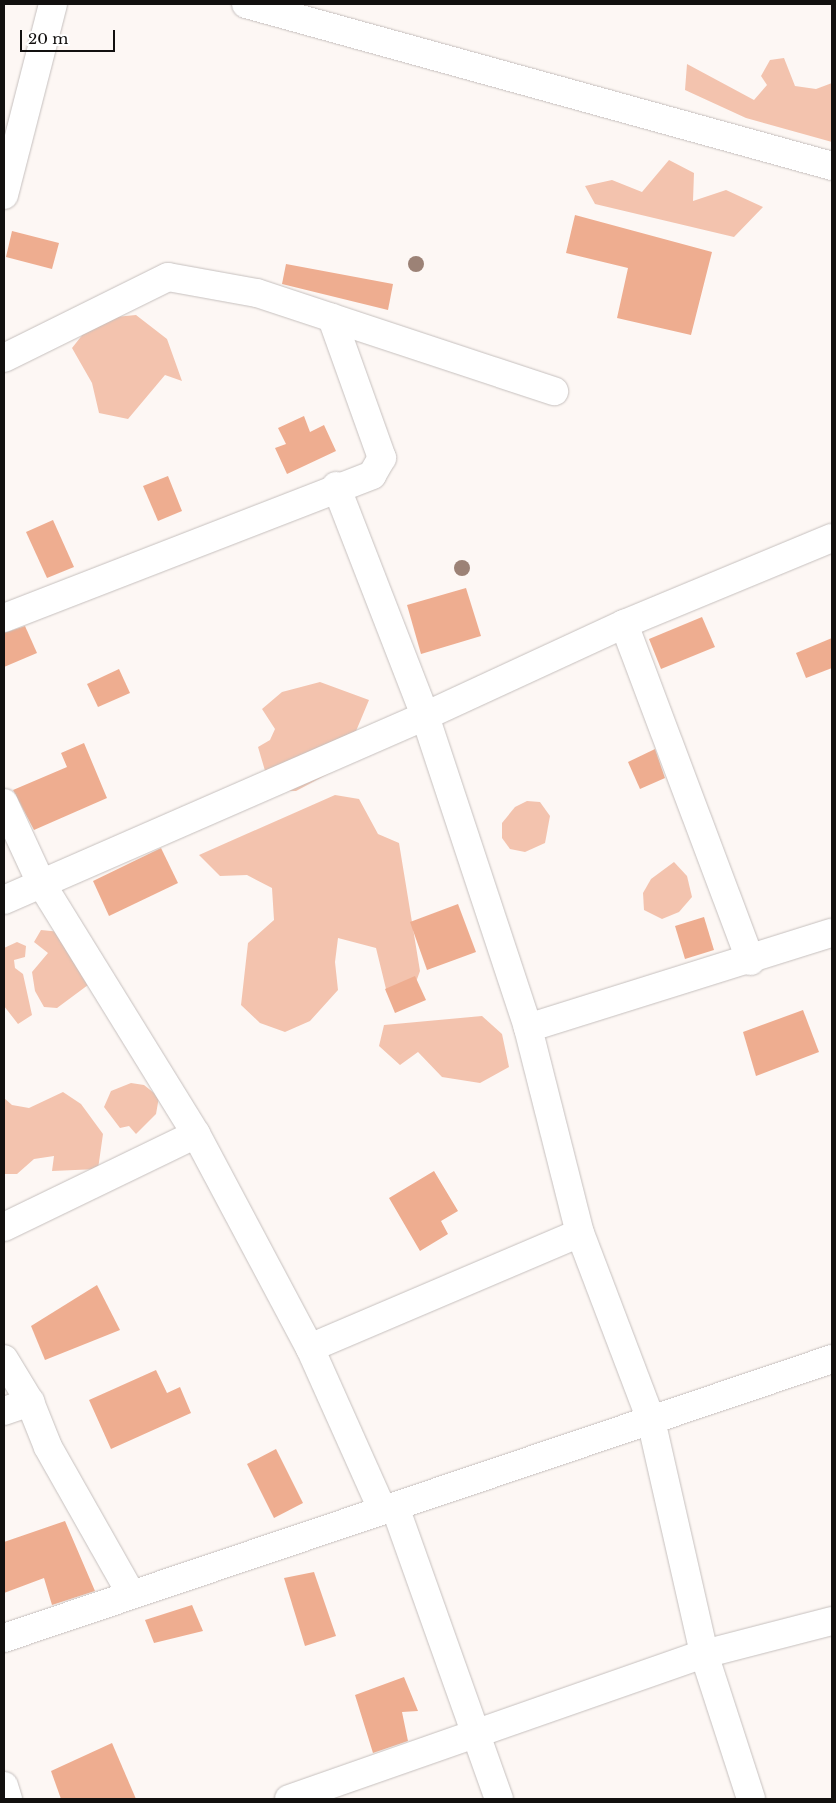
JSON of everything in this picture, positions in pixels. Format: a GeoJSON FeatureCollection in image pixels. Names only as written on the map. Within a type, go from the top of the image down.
{"type":"FeatureCollection","features":[{"type":"Feature","properties":{"kind":"street"},"geometry":{"type":"LineString","coordinates":[[4,196],[53,4]]}},
{"type":"Feature","properties":{"kind":"street"},"geometry":{"type":"LineString","coordinates":[[246,4],[832,166]]}},
{"type":"Feature","properties":{"kind":"street"},"geometry":{"type":"LineString","coordinates":[[4,358],[168,277],[257,293],[554,391]]}},
{"type":"Feature","properties":{"kind":"street"},"geometry":{"type":"LineString","coordinates":[[4,618],[336,486],[372,475],[382,458],[332,318]]}},
{"type":"Feature","properties":{"kind":"street"},"geometry":{"type":"LineString","coordinates":[[336,486],[425,716],[528,1028],[580,1233],[651,1420],[704,1654],[751,1799]]}},
{"type":"Feature","properties":{"kind":"street"},"geometry":{"type":"LineString","coordinates":[[4,900],[425,716],[624,624],[832,538]]}},
{"type":"Feature","properties":{"kind":"street"},"geometry":{"type":"LineString","coordinates":[[624,624],[751,961]]}},
{"type":"Feature","properties":{"kind":"street"},"geometry":{"type":"LineString","coordinates":[[4,803],[41,883],[196,1134],[310,1348],[389,1508],[499,1799]]}},
{"type":"Feature","properties":{"kind":"street"},"geometry":{"type":"LineString","coordinates":[[528,1028],[751,961],[832,933]]}},
{"type":"Feature","properties":{"kind":"street"},"geometry":{"type":"LineString","coordinates":[[4,1227],[196,1134]]}},
{"type":"Feature","properties":{"kind":"street"},"geometry":{"type":"LineString","coordinates":[[310,1348],[580,1233]]}},
{"type":"Feature","properties":{"kind":"street"},"geometry":{"type":"LineString","coordinates":[[4,1358],[30,1402],[48,1447],[131,1594]]}},
{"type":"Feature","properties":{"kind":"street"},"geometry":{"type":"LineString","coordinates":[[4,1638],[832,1359]]}},
{"type":"Feature","properties":{"kind":"street"},"geometry":{"type":"LineString","coordinates":[[4,1411],[30,1402]]}},
{"type":"Feature","properties":{"kind":"street"},"geometry":{"type":"LineString","coordinates":[[289,1799],[704,1654],[832,1621]]}},
{"type":"Feature","properties":{"kind":"street"},"geometry":{"type":"LineString","coordinates":[[4,1786],[8,1799]]}},
{"type":"Feature","properties":{"kind":"shaded area"},"geometry":{"type":"Polygon","coordinates":[[[784,58],[795,86],[816,89],[832,83],[832,142],[746,118],[685,90],[687,64],[754,100],[767,85],[761,76],[770,60],[784,58]]]}},
{"type":"Feature","properties":{"kind":"shaded area"},"geometry":{"type":"Polygon","coordinates":[[[669,160],[694,173],[693,201],[726,190],[763,207],[734,237],[595,204],[585,186],[612,180],[642,192],[669,160]]]}},
{"type":"Feature","properties":{"kind":"shaded area"},"geometry":{"type":"Polygon","coordinates":[[[136,315],[167,339],[182,381],[165,375],[128,419],[99,413],[92,383],[72,348],[95,319],[136,315]]]}},
{"type":"Feature","properties":{"kind":"shaded area"},"geometry":{"type":"Polygon","coordinates":[[[320,682],[369,700],[341,767],[296,791],[271,791],[258,747],[270,740],[275,729],[262,709],[282,692],[320,682]]]}},
{"type":"Feature","properties":{"kind":"shaded area"},"geometry":{"type":"Polygon","coordinates":[[[335,795],[359,799],[378,834],[399,843],[420,971],[412,993],[387,993],[376,948],[338,938],[335,962],[338,990],[310,1021],[285,1032],[260,1023],[241,1005],[248,943],[274,920],[272,888],[247,875],[220,876],[199,855],[335,795]]]}},
{"type":"Feature","properties":{"kind":"shaded area"},"geometry":{"type":"Polygon","coordinates":[[[527,801],[540,802],[550,816],[545,843],[525,852],[510,849],[502,838],[502,823],[515,807],[527,801]]]}},
{"type":"Feature","properties":{"kind":"shaded area"},"geometry":{"type":"Polygon","coordinates":[[[674,862],[687,876],[692,897],[679,912],[662,919],[644,910],[643,893],[651,879],[674,862]]]}},
{"type":"Feature","properties":{"kind":"shaded area"},"geometry":{"type":"Polygon","coordinates":[[[41,930],[71,933],[88,985],[57,1008],[44,1007],[35,991],[32,972],[48,953],[34,942],[41,930]]]}},
{"type":"Feature","properties":{"kind":"shaded area"},"geometry":{"type":"Polygon","coordinates":[[[17,942],[26,946],[25,957],[14,960],[15,968],[23,974],[32,1015],[18,1024],[4,1006],[4,948],[17,942]]]}},
{"type":"Feature","properties":{"kind":"shaded area"},"geometry":{"type":"Polygon","coordinates":[[[482,1016],[502,1034],[509,1067],[480,1083],[442,1077],[418,1052],[400,1065],[379,1046],[384,1025],[482,1016]]]}},
{"type":"Feature","properties":{"kind":"shaded area"},"geometry":{"type":"Polygon","coordinates":[[[131,1083],[144,1085],[159,1097],[156,1114],[136,1134],[129,1126],[120,1128],[104,1107],[111,1091],[131,1083]]]}},
{"type":"Feature","properties":{"kind":"shaded area"},"geometry":{"type":"Polygon","coordinates":[[[63,1092],[81,1104],[103,1134],[98,1169],[52,1171],[54,1156],[34,1159],[17,1174],[4,1174],[4,1098],[12,1105],[29,1108],[63,1092]]]}},
{"type":"Feature","properties":{"kind":"building"},"geometry":{"type":"Polygon","coordinates":[[[575,215],[712,252],[691,335],[617,318],[628,268],[566,253],[575,215]]]}},
{"type":"Feature","properties":{"kind":"building"},"geometry":{"type":"Polygon","coordinates":[[[12,231],[59,243],[52,269],[6,257],[12,231]]]}},
{"type":"Feature","properties":{"kind":"building"},"geometry":{"type":"Polygon","coordinates":[[[286,264],[393,284],[388,310],[282,284],[286,264]]]}},
{"type":"Feature","properties":{"kind":"building"},"geometry":{"type":"Polygon","coordinates":[[[304,416],[310,432],[324,425],[336,451],[287,474],[275,448],[286,444],[278,428],[304,416]]]}},
{"type":"Feature","properties":{"kind":"building"},"geometry":{"type":"Polygon","coordinates":[[[168,476],[182,511],[158,521],[143,486],[168,476]]]}},
{"type":"Feature","properties":{"kind":"building"},"geometry":{"type":"Polygon","coordinates":[[[53,520],[74,567],[47,578],[26,532],[53,520]]]}},
{"type":"Feature","properties":{"kind":"building"},"geometry":{"type":"Polygon","coordinates":[[[466,588],[481,636],[421,654],[407,605],[466,588]]]}},
{"type":"Feature","properties":{"kind":"building"},"geometry":{"type":"Polygon","coordinates":[[[702,617],[715,647],[661,669],[649,639],[702,617]]]}},
{"type":"Feature","properties":{"kind":"building"},"geometry":{"type":"Polygon","coordinates":[[[25,626],[37,653],[4,667],[4,633],[25,626]]]}},
{"type":"Feature","properties":{"kind":"building"},"geometry":{"type":"Polygon","coordinates":[[[832,638],[832,668],[806,678],[796,653],[832,638]]]}},
{"type":"Feature","properties":{"kind":"building"},"geometry":{"type":"Polygon","coordinates":[[[119,669],[130,693],[98,707],[87,684],[119,669]]]}},
{"type":"Feature","properties":{"kind":"building"},"geometry":{"type":"Polygon","coordinates":[[[84,743],[107,798],[34,830],[13,790],[67,767],[61,753],[84,743]]]}},
{"type":"Feature","properties":{"kind":"building"},"geometry":{"type":"Polygon","coordinates":[[[655,749],[665,778],[640,789],[628,762],[655,749]]]}},
{"type":"Feature","properties":{"kind":"building"},"geometry":{"type":"Polygon","coordinates":[[[161,848],[178,883],[109,916],[93,881],[161,848]]]}},
{"type":"Feature","properties":{"kind":"building"},"geometry":{"type":"Polygon","coordinates":[[[458,904],[476,952],[427,970],[410,922],[458,904]]]}},
{"type":"Feature","properties":{"kind":"building"},"geometry":{"type":"Polygon","coordinates":[[[704,917],[714,950],[685,959],[675,926],[704,917]]]}},
{"type":"Feature","properties":{"kind":"building"},"geometry":{"type":"Polygon","coordinates":[[[415,976],[426,1000],[395,1013],[385,989],[415,976]]]}},
{"type":"Feature","properties":{"kind":"building"},"geometry":{"type":"Polygon","coordinates":[[[803,1010],[819,1052],[756,1076],[743,1032],[803,1010]]]}},
{"type":"Feature","properties":{"kind":"building"},"geometry":{"type":"Polygon","coordinates":[[[434,1171],[458,1211],[441,1221],[448,1234],[420,1251],[389,1198],[434,1171]]]}},
{"type":"Feature","properties":{"kind":"building"},"geometry":{"type":"Polygon","coordinates":[[[97,1285],[120,1330],[45,1360],[31,1326],[97,1285]]]}},
{"type":"Feature","properties":{"kind":"building"},"geometry":{"type":"Polygon","coordinates":[[[156,1370],[167,1393],[180,1387],[191,1413],[111,1449],[89,1400],[156,1370]]]}},
{"type":"Feature","properties":{"kind":"building"},"geometry":{"type":"Polygon","coordinates":[[[276,1449],[303,1503],[274,1518],[247,1464],[276,1449]]]}},
{"type":"Feature","properties":{"kind":"building"},"geometry":{"type":"Polygon","coordinates":[[[65,1521],[95,1591],[52,1605],[44,1578],[4,1593],[4,1542],[65,1521]]]}},
{"type":"Feature","properties":{"kind":"building"},"geometry":{"type":"Polygon","coordinates":[[[314,1572],[336,1636],[305,1646],[284,1578],[314,1572]]]}},
{"type":"Feature","properties":{"kind":"building"},"geometry":{"type":"Polygon","coordinates":[[[192,1605],[203,1631],[154,1643],[145,1620],[192,1605]]]}},
{"type":"Feature","properties":{"kind":"building"},"geometry":{"type":"Polygon","coordinates":[[[404,1677],[418,1711],[402,1712],[408,1741],[373,1753],[355,1695],[404,1677]]]}},
{"type":"Feature","properties":{"kind":"building"},"geometry":{"type":"Polygon","coordinates":[[[112,1743],[136,1799],[61,1799],[51,1771],[112,1743]]]}}]}
